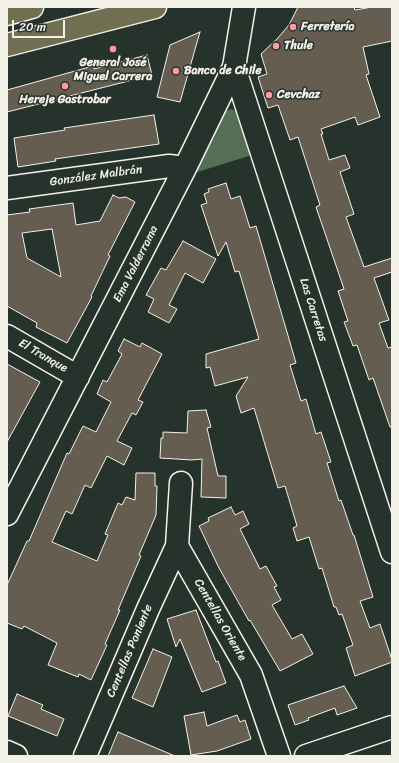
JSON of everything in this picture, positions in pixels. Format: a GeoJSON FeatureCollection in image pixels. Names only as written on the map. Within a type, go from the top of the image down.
{"type":"FeatureCollection","features":[{"type":"Feature","properties":{"kind":"main road"},"geometry":{"type":"LineString","coordinates":[[8,11],[32,7]]}},
{"type":"Feature","properties":{"kind":"main road"},"geometry":{"type":"LineString","coordinates":[[7,45],[155,7]]}},
{"type":"Feature","properties":{"kind":"street","name":"Ema Valderrama"},"geometry":{"type":"LineString","coordinates":[[7,514],[185,168],[234,67],[244,7]]}},
{"type":"Feature","properties":{"kind":"street","name":"Las Carretas"},"geometry":{"type":"LineString","coordinates":[[234,67],[392,552]]}},
{"type":"Feature","properties":{"kind":"street","name":"González Malbrán"},"geometry":{"type":"LineString","coordinates":[[7,188],[169,166],[185,168]]}},
{"type":"Feature","properties":{"kind":"street","name":"El Tranque"},"geometry":{"type":"LineString","coordinates":[[7,336],[78,377]]}},
{"type":"Feature","properties":{"kind":"street"},"geometry":{"type":"LineString","coordinates":[[177,546],[181,482]]}},
{"type":"Feature","properties":{"kind":"street","name":"Centellas Poniente"},"geometry":{"type":"LineString","coordinates":[[85,756],[145,616],[177,546]]}},
{"type":"Feature","properties":{"kind":"street","name":"Centellas Oriente"},"geometry":{"type":"LineString","coordinates":[[177,546],[251,675],[279,756]]}},
{"type":"Feature","properties":{"kind":"street"},"geometry":{"type":"LineString","coordinates":[[306,756],[392,727]]}},
{"type":"Feature","properties":{"kind":"street"},"geometry":{"type":"LineString","coordinates":[[7,752],[16,756]]}},
{"type":"Feature","properties":{"kind":"green space"},"geometry":{"type":"Polygon","coordinates":[[[231,109],[240,116],[252,155],[191,174],[224,112],[231,109]]]}},
{"type":"Feature","properties":{"kind":"building"},"geometry":{"type":"Polygon","coordinates":[[[298,7],[354,7],[355,10],[372,7],[392,7],[392,41],[363,47],[369,74],[366,75],[380,117],[358,125],[355,117],[321,129],[323,134],[321,134],[329,160],[345,155],[350,168],[340,172],[354,214],[346,217],[364,267],[392,258],[392,272],[374,278],[389,320],[379,323],[388,348],[392,347],[392,427],[390,427],[373,378],[369,380],[357,345],[353,346],[344,322],[348,321],[338,291],[344,289],[316,207],[320,205],[298,137],[290,140],[278,105],[268,108],[258,77],[267,74],[261,54],[289,25],[298,7]]]}},
{"type":"Feature","properties":{"kind":"building","name":"Banco de Chile"},"geometry":{"type":"Polygon","coordinates":[[[200,32],[180,102],[157,97],[170,45],[200,32]]]}},
{"type":"Feature","properties":{"kind":"building"},"geometry":{"type":"Polygon","coordinates":[[[147,55],[152,75],[7,112],[7,90],[93,66],[94,69],[147,55]]]}},
{"type":"Feature","properties":{"kind":"building"},"geometry":{"type":"Polygon","coordinates":[[[154,115],[159,144],[55,159],[56,161],[18,167],[14,138],[65,130],[64,128],[154,115]]]}},
{"type":"Feature","properties":{"kind":"building"},"geometry":{"type":"Polygon","coordinates":[[[226,183],[231,199],[240,196],[250,228],[256,226],[296,363],[290,365],[301,401],[306,399],[316,434],[321,432],[331,462],[327,463],[339,501],[341,500],[354,535],[373,597],[360,601],[370,628],[380,624],[392,660],[392,662],[355,676],[346,648],[353,645],[342,614],[339,615],[336,607],[334,607],[322,568],[319,569],[309,537],[297,541],[293,528],[297,526],[285,486],[278,488],[254,408],[241,413],[236,396],[248,377],[215,386],[210,367],[206,368],[206,354],[259,339],[239,271],[235,272],[226,242],[218,256],[201,205],[207,203],[204,194],[209,192],[208,189],[226,183]]]}},
{"type":"Feature","properties":{"kind":"building"},"geometry":{"type":"Polygon","coordinates":[[[113,195],[119,198],[126,197],[135,202],[108,255],[110,256],[91,296],[92,297],[67,343],[36,327],[37,323],[7,306],[7,215],[30,212],[29,209],[73,203],[76,225],[100,221],[113,195]],[[52,229],[22,233],[27,258],[61,277],[52,229]]]}},
{"type":"Feature","properties":{"kind":"building"},"geometry":{"type":"Polygon","coordinates":[[[183,241],[216,259],[203,283],[185,273],[169,305],[177,309],[169,323],[148,312],[154,299],[146,295],[161,268],[166,270],[183,241]]]}},
{"type":"Feature","properties":{"kind":"building"},"geometry":{"type":"Polygon","coordinates":[[[124,339],[140,347],[142,343],[162,354],[138,400],[143,402],[136,415],[132,413],[117,441],[132,448],[124,465],[107,456],[91,488],[85,485],[72,514],[66,511],[52,542],[97,561],[108,535],[105,534],[118,503],[122,505],[126,497],[135,500],[136,473],[155,473],[155,486],[157,486],[156,515],[139,555],[141,556],[118,610],[120,610],[105,644],[107,645],[91,680],[79,674],[78,677],[48,665],[57,643],[24,626],[22,629],[7,623],[7,585],[27,541],[29,541],[67,453],[69,454],[83,426],[96,432],[111,402],[97,394],[103,380],[107,382],[122,354],[118,351],[124,339]]]}},
{"type":"Feature","properties":{"kind":"building"},"geometry":{"type":"Polygon","coordinates":[[[7,364],[40,382],[7,442],[7,364]]]}},
{"type":"Feature","properties":{"kind":"building"},"geometry":{"type":"Polygon","coordinates":[[[206,410],[211,427],[207,428],[218,476],[226,476],[226,498],[201,497],[202,459],[192,460],[160,458],[161,438],[163,438],[163,432],[187,433],[188,411],[206,410]]]}},
{"type":"Feature","properties":{"kind":"building"},"geometry":{"type":"Polygon","coordinates":[[[231,507],[235,515],[243,511],[249,524],[240,529],[260,569],[266,566],[277,586],[274,587],[281,600],[272,605],[292,639],[302,634],[313,654],[280,671],[219,568],[199,526],[209,521],[208,518],[231,507]]]}},
{"type":"Feature","properties":{"kind":"building"},"geometry":{"type":"Polygon","coordinates":[[[196,610],[216,662],[218,661],[226,683],[202,692],[180,639],[176,647],[167,619],[196,610]]]}},
{"type":"Feature","properties":{"kind":"building"},"geometry":{"type":"Polygon","coordinates":[[[153,649],[172,657],[153,707],[132,698],[153,649]]]}},
{"type":"Feature","properties":{"kind":"building"},"geometry":{"type":"Polygon","coordinates":[[[344,686],[357,708],[337,715],[335,708],[308,718],[309,720],[295,725],[288,705],[344,686]]]}},
{"type":"Feature","properties":{"kind":"building"},"geometry":{"type":"Polygon","coordinates":[[[17,694],[43,705],[41,709],[64,719],[57,736],[8,716],[17,694]]]}},
{"type":"Feature","properties":{"kind":"building"},"geometry":{"type":"Polygon","coordinates":[[[204,712],[207,726],[237,715],[240,722],[245,720],[251,739],[217,751],[191,755],[184,716],[204,712]]]}},
{"type":"Feature","properties":{"kind":"building"},"geometry":{"type":"Polygon","coordinates":[[[118,732],[175,756],[108,756],[118,732]]]}},
{"type":"Feature","properties":{"kind":"place","name":"Ferretería"},"geometry":{"type":"Point","coordinates":[293,27]}},
{"type":"Feature","properties":{"kind":"place","name":"Thule"},"geometry":{"type":"Point","coordinates":[276,46]}},
{"type":"Feature","properties":{"kind":"place","name":"General José Miguel Carrera"},"geometry":{"type":"Point","coordinates":[113,49]}},
{"type":"Feature","properties":{"kind":"place","name":"Banco de Chile"},"geometry":{"type":"Point","coordinates":[176,71]}},
{"type":"Feature","properties":{"kind":"place","name":"Hereje Gastrobar"},"geometry":{"type":"Point","coordinates":[65,86]}},
{"type":"Feature","properties":{"kind":"place","name":"Cevchaz"},"geometry":{"type":"Point","coordinates":[269,95]}}]}
